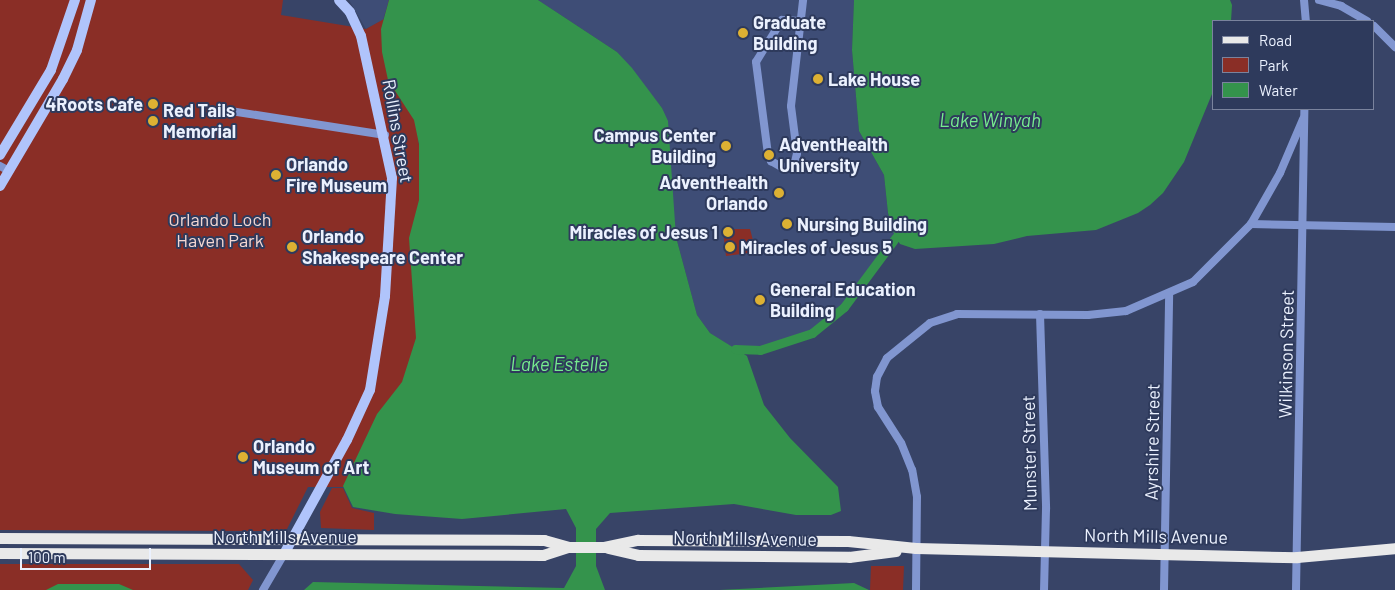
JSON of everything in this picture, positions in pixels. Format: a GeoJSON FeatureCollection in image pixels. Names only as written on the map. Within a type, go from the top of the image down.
{"type":"FeatureCollection","features":[{"type":"Feature","properties":{"kind":"main road","name":"North Mills Avenue"},"geometry":{"type":"LineString","coordinates":[[0,538],[544,540],[568,547],[604,547],[638,540],[848,541],[916,548],[1297,558],[1395,548]]}},
{"type":"Feature","properties":{"kind":"main road","name":"North Mills Avenue"},"geometry":{"type":"LineString","coordinates":[[0,553],[544,555],[568,547]]}},
{"type":"Feature","properties":{"kind":"main road","name":"North Mills Avenue"},"geometry":{"type":"LineString","coordinates":[[604,547],[638,555],[849,557],[916,548]]}},
{"type":"Feature","properties":{"kind":"street"},"geometry":{"type":"LineString","coordinates":[[0,155],[51,70],[75,0]]}},
{"type":"Feature","properties":{"kind":"street"},"geometry":{"type":"LineString","coordinates":[[0,186],[4,169],[63,79],[77,50],[91,0]]}},
{"type":"Feature","properties":{"kind":"street","name":"Rollins Street"},"geometry":{"type":"LineString","coordinates":[[284,554],[348,440],[370,390],[377,364],[393,204],[392,178],[385,135],[361,36],[350,12],[339,0]]}},
{"type":"Feature","properties":{"kind":"street"},"geometry":{"type":"LineString","coordinates":[[800,21],[782,20],[756,62],[768,154],[771,162],[783,168],[795,162],[797,153],[790,106],[800,21],[802,0]]}},
{"type":"Feature","properties":{"kind":"street"},"geometry":{"type":"LineString","coordinates":[[1304,0],[1306,20]]}},
{"type":"Feature","properties":{"kind":"street"},"geometry":{"type":"LineString","coordinates":[[1319,0],[1340,6],[1365,20]]}},
{"type":"Feature","properties":{"kind":"street"},"geometry":{"type":"LineString","coordinates":[[1375,27],[1395,47]]}},
{"type":"Feature","properties":{"kind":"street"},"geometry":{"type":"LineString","coordinates":[[224,110],[385,135]]}},
{"type":"Feature","properties":{"kind":"street","name":"Wilkinson Street"},"geometry":{"type":"LineString","coordinates":[[1296,590],[1304,225],[1304,110]]}},
{"type":"Feature","properties":{"kind":"street","name":"Wilkinson Street"},"geometry":{"type":"LineString","coordinates":[[916,590],[917,497],[912,470],[901,443],[878,407],[875,392],[877,377],[887,358],[930,323],[957,314],[1126,311],[1169,295],[1193,282],[1251,224],[1280,173],[1303,120]]}},
{"type":"Feature","properties":{"kind":"street"},"geometry":{"type":"LineString","coordinates":[[1251,224],[1395,227]]}},
{"type":"Feature","properties":{"kind":"street","name":"Ayrshire Street"},"geometry":{"type":"LineString","coordinates":[[1164,590],[1169,295]]}},
{"type":"Feature","properties":{"kind":"street","name":"Munster Street"},"geometry":{"type":"LineString","coordinates":[[1040,314],[1045,551],[1044,590]]}},
{"type":"Feature","properties":{"kind":"street"},"geometry":{"type":"LineString","coordinates":[[263,590],[284,554]]}},
{"type":"Feature","properties":{"kind":"shaded area"},"geometry":{"type":"Polygon","coordinates":[[[349,0],[389,0],[383,20],[366,29],[349,0]]]}},
{"type":"Feature","properties":{"kind":"shaded area","name":"AdventHealth Orlando"},"geometry":{"type":"Polygon","coordinates":[[[538,0],[854,0],[852,50],[859,131],[884,175],[888,213],[896,237],[844,307],[812,333],[760,350],[735,349],[710,333],[697,315],[676,237],[662,108],[617,52],[538,0]]]}},
{"type":"Feature","properties":{"kind":"green space","name":"Orlando Loch Haven Park"},"geometry":{"type":"Polygon","coordinates":[[[0,0],[283,0],[281,15],[366,29],[384,19],[389,0],[403,0],[438,317],[372,487],[308,487],[286,531],[0,530],[0,0]]]}},
{"type":"Feature","properties":{"kind":"green space"},"geometry":{"type":"Polygon","coordinates":[[[750,229],[756,252],[726,256],[723,231],[750,229]]]}},
{"type":"Feature","properties":{"kind":"green space"},"geometry":{"type":"Polygon","coordinates":[[[332,488],[343,488],[352,508],[374,513],[374,530],[321,528],[320,512],[332,488]]]}},
{"type":"Feature","properties":{"kind":"green space"},"geometry":{"type":"Polygon","coordinates":[[[0,564],[239,564],[253,580],[248,590],[0,590],[0,564]]]}},
{"type":"Feature","properties":{"kind":"green space"},"geometry":{"type":"Polygon","coordinates":[[[871,566],[904,566],[903,590],[870,590],[871,566]]]}},
{"type":"Feature","properties":{"kind":"water","name":"Lake Estelle"},"geometry":{"type":"Polygon","coordinates":[[[389,0],[538,0],[617,52],[632,68],[662,108],[668,121],[676,237],[697,315],[710,333],[747,356],[764,405],[790,438],[838,487],[841,511],[831,515],[796,515],[734,504],[610,513],[596,529],[596,566],[605,590],[304,590],[313,582],[564,588],[576,566],[576,528],[566,509],[462,519],[395,514],[353,507],[343,486],[377,414],[402,382],[416,338],[409,238],[419,200],[419,144],[414,120],[388,80],[382,52],[381,29],[389,0]]]}},
{"type":"Feature","properties":{"kind":"water","name":"Lake Winyah"},"geometry":{"type":"Polygon","coordinates":[[[854,0],[1230,0],[1232,5],[1231,20],[1212,20],[1212,94],[1184,162],[1163,193],[1138,213],[1096,230],[1027,236],[994,244],[915,249],[900,244],[894,234],[888,213],[884,175],[859,131],[852,50],[854,0]]]}},
{"type":"Feature","properties":{"kind":"water"},"geometry":{"type":"Polygon","coordinates":[[[854,583],[869,590],[719,590],[854,583]]]}},
{"type":"Feature","properties":{"kind":"water"},"geometry":{"type":"Polygon","coordinates":[[[58,584],[119,584],[133,590],[46,590],[58,584]]]}},
{"type":"Feature","properties":{"kind":"waterway"},"geometry":{"type":"LineString","coordinates":[[735,349],[760,350],[812,333],[844,307],[896,237]]}},
{"type":"Feature","properties":{"kind":"place","name":"Graduate Building"},"geometry":{"type":"Point","coordinates":[743,33]}},
{"type":"Feature","properties":{"kind":"place","name":"Lake House"},"geometry":{"type":"Point","coordinates":[818,79]}},
{"type":"Feature","properties":{"kind":"place","name":"4Roots Cafe"},"geometry":{"type":"Point","coordinates":[153,104]}},
{"type":"Feature","properties":{"kind":"place","name":"Red Tails Memorial"},"geometry":{"type":"Point","coordinates":[153,121]}},
{"type":"Feature","properties":{"kind":"place","name":"Campus Center Building"},"geometry":{"type":"Point","coordinates":[726,146]}},
{"type":"Feature","properties":{"kind":"place","name":"AdventHealth University"},"geometry":{"type":"Point","coordinates":[769,155]}},
{"type":"Feature","properties":{"kind":"place","name":"Orlando Fire Museum"},"geometry":{"type":"Point","coordinates":[276,175]}},
{"type":"Feature","properties":{"kind":"place","name":"AdventHealth Orlando"},"geometry":{"type":"Point","coordinates":[779,193]}},
{"type":"Feature","properties":{"kind":"place","name":"Nursing Building"},"geometry":{"type":"Point","coordinates":[787,224]}},
{"type":"Feature","properties":{"kind":"place","name":"Miracles of Jesus 1"},"geometry":{"type":"Point","coordinates":[728,232]}},
{"type":"Feature","properties":{"kind":"place","name":"Orlando Shakespeare Center"},"geometry":{"type":"Point","coordinates":[292,247]}},
{"type":"Feature","properties":{"kind":"place","name":"Miracles of Jesus 5"},"geometry":{"type":"Point","coordinates":[730,247]}},
{"type":"Feature","properties":{"kind":"place","name":"General Education Building"},"geometry":{"type":"Point","coordinates":[760,300]}},
{"type":"Feature","properties":{"kind":"place","name":"Orlando Museum of Art"},"geometry":{"type":"Point","coordinates":[243,457]}}]}
